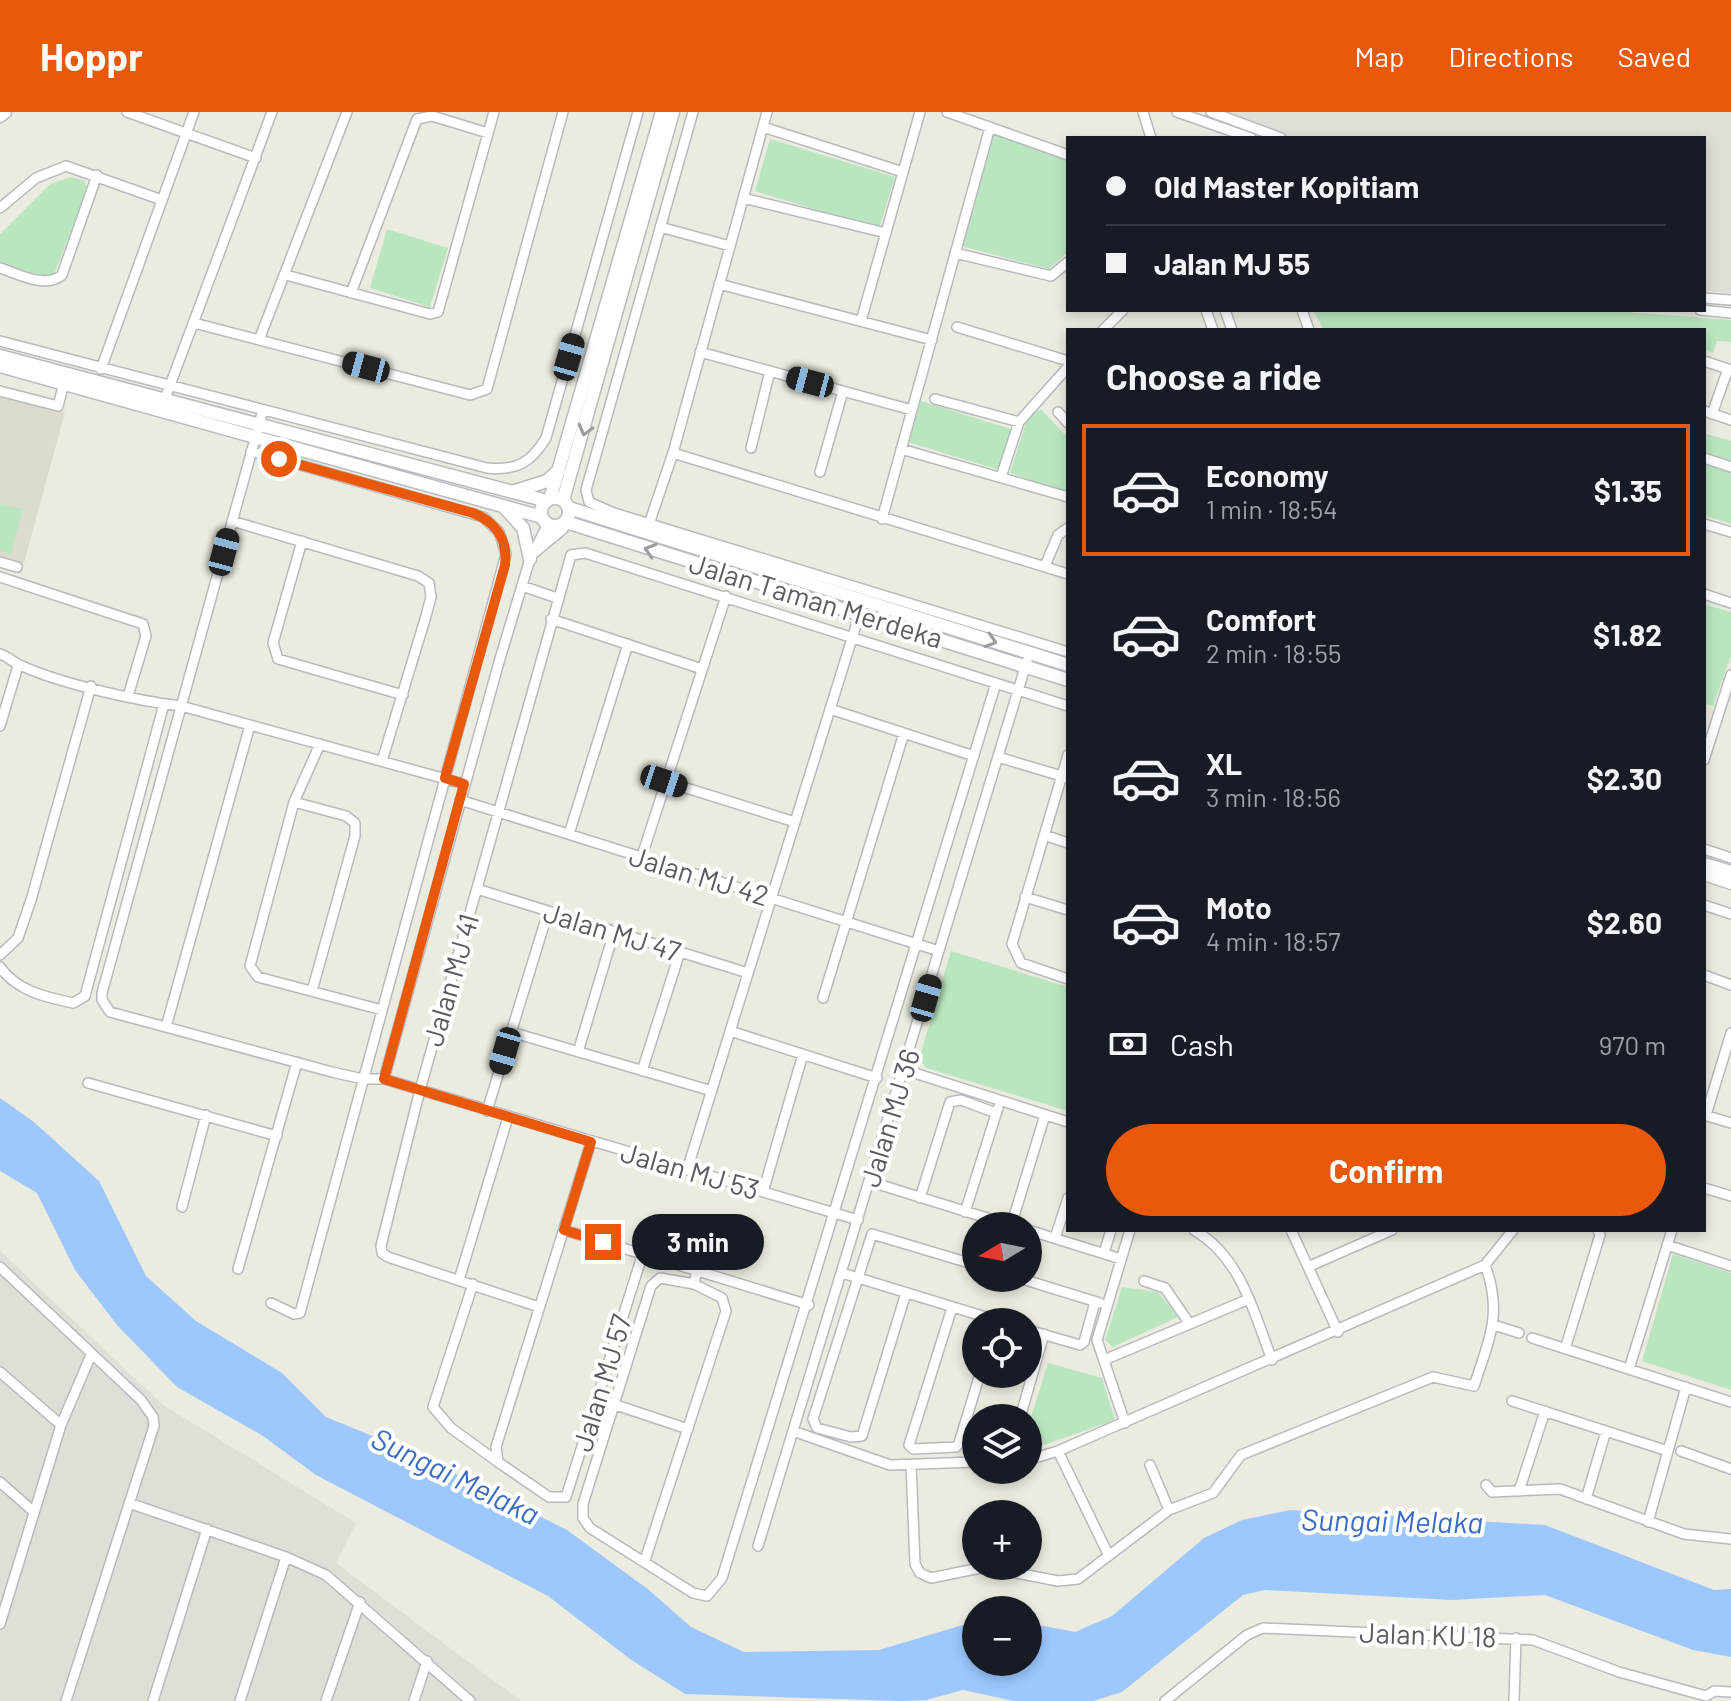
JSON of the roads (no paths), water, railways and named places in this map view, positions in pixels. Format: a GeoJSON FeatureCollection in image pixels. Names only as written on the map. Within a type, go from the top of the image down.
{"type":"FeatureCollection","features":[{"type":"Feature","properties":{"kind":"main road"},"geometry":{"type":"LineString","coordinates":[[0,116],[5,112]]}},
{"type":"Feature","properties":{"kind":"main road"},"geometry":{"type":"LineString","coordinates":[[585,515],[569,494],[567,470],[644,217],[661,113]]}},
{"type":"Feature","properties":{"kind":"main road"},"geometry":{"type":"LineString","coordinates":[[502,498],[557,526],[567,470],[661,113]]}},
{"type":"Feature","properties":{"kind":"main road"},"geometry":{"type":"LineString","coordinates":[[0,356],[65,379],[502,498],[559,506]]}},
{"type":"Feature","properties":{"kind":"main road"},"geometry":{"type":"LineString","coordinates":[[0,366],[65,379]]}},
{"type":"Feature","properties":{"kind":"main road"},"geometry":{"type":"LineString","coordinates":[[502,498],[567,470]]}},
{"type":"Feature","properties":{"kind":"main road"},"geometry":{"type":"LineString","coordinates":[[502,498],[523,528],[532,555],[556,530],[566,527],[581,529]]}},
{"type":"Feature","properties":{"kind":"main road"},"geometry":{"type":"LineString","coordinates":[[545,520],[559,506]]}},
{"type":"Feature","properties":{"kind":"main road","name":"Jalan Taman Merdeka"},"geometry":{"type":"LineString","coordinates":[[559,506],[647,529],[1066,679]]}},
{"type":"Feature","properties":{"kind":"main road","name":"Jalan Taman Merdeka"},"geometry":{"type":"LineString","coordinates":[[559,506],[581,529],[1066,664]]}},
{"type":"Feature","properties":{"kind":"main road"},"geometry":{"type":"LineString","coordinates":[[1706,865],[1731,872]]}},
{"type":"Feature","properties":{"kind":"main road"},"geometry":{"type":"LineString","coordinates":[[1706,875],[1731,883]]}},
{"type":"Feature","properties":{"kind":"street"},"geometry":{"type":"LineString","coordinates":[[127,112],[256,158]]}},
{"type":"Feature","properties":{"kind":"street"},"geometry":{"type":"LineString","coordinates":[[101,369],[194,112]]}},
{"type":"Feature","properties":{"kind":"street"},"geometry":{"type":"LineString","coordinates":[[162,406],[272,112]]}},
{"type":"Feature","properties":{"kind":"street"},"geometry":{"type":"LineString","coordinates":[[259,340],[347,112]]}},
{"type":"Feature","properties":{"kind":"street"},"geometry":{"type":"LineString","coordinates":[[286,275],[430,314],[438,312],[494,112]]}},
{"type":"Feature","properties":{"kind":"street"},"geometry":{"type":"LineString","coordinates":[[194,323],[470,395],[483,392],[487,389],[563,112]]}},
{"type":"Feature","properties":{"kind":"street"},"geometry":{"type":"LineString","coordinates":[[0,341],[487,468],[511,469],[532,459],[546,438],[638,112]]}},
{"type":"Feature","properties":{"kind":"street"},"geometry":{"type":"LineString","coordinates":[[693,112],[586,490],[593,506],[647,529],[1066,651]]}},
{"type":"Feature","properties":{"kind":"street"},"geometry":{"type":"LineString","coordinates":[[647,529],[673,453],[767,112]]}},
{"type":"Feature","properties":{"kind":"street"},"geometry":{"type":"LineString","coordinates":[[861,321],[920,112]]}},
{"type":"Feature","properties":{"kind":"street"},"geometry":{"type":"LineString","coordinates":[[947,112],[1066,154]]}},
{"type":"Feature","properties":{"kind":"street"},"geometry":{"type":"LineString","coordinates":[[1143,112],[1150,136]]}},
{"type":"Feature","properties":{"kind":"street"},"geometry":{"type":"LineString","coordinates":[[1177,112],[1245,136]]}},
{"type":"Feature","properties":{"kind":"street"},"geometry":{"type":"LineString","coordinates":[[1211,112],[1276,136]]}},
{"type":"Feature","properties":{"kind":"street"},"geometry":{"type":"LineString","coordinates":[[351,293],[417,119],[432,116],[488,133]]}},
{"type":"Feature","properties":{"kind":"street"},"geometry":{"type":"LineString","coordinates":[[763,127],[903,172]]}},
{"type":"Feature","properties":{"kind":"street"},"geometry":{"type":"LineString","coordinates":[[882,519],[990,127]]}},
{"type":"Feature","properties":{"kind":"street"},"geometry":{"type":"LineString","coordinates":[[0,208],[36,178],[55,168],[76,166],[162,200]]}},
{"type":"Feature","properties":{"kind":"street"},"geometry":{"type":"LineString","coordinates":[[0,268],[44,281],[55,281],[62,275],[97,175]]}},
{"type":"Feature","properties":{"kind":"street"},"geometry":{"type":"LineString","coordinates":[[743,198],[886,233]]}},
{"type":"Feature","properties":{"kind":"street"},"geometry":{"type":"LineString","coordinates":[[644,217],[730,246]]}},
{"type":"Feature","properties":{"kind":"street"},"geometry":{"type":"LineString","coordinates":[[955,253],[1051,276],[1066,264]]}},
{"type":"Feature","properties":{"kind":"street"},"geometry":{"type":"LineString","coordinates":[[719,284],[932,340]]}},
{"type":"Feature","properties":{"kind":"street"},"geometry":{"type":"LineString","coordinates":[[1706,298],[1731,300]]}},
{"type":"Feature","properties":{"kind":"street"},"geometry":{"type":"LineString","coordinates":[[1706,311],[1731,313]]}},
{"type":"Feature","properties":{"kind":"street"},"geometry":{"type":"LineString","coordinates":[[1105,328],[1121,312]]}},
{"type":"Feature","properties":{"kind":"street"},"geometry":{"type":"LineString","coordinates":[[957,327],[1066,360]]}},
{"type":"Feature","properties":{"kind":"street"},"geometry":{"type":"LineString","coordinates":[[700,352],[912,410]]}},
{"type":"Feature","properties":{"kind":"street"},"geometry":{"type":"LineString","coordinates":[[1706,362],[1729,369],[1708,412],[1731,420]]}},
{"type":"Feature","properties":{"kind":"street"},"geometry":{"type":"LineString","coordinates":[[1001,477],[1019,422],[1066,369]]}},
{"type":"Feature","properties":{"kind":"street"},"geometry":{"type":"LineString","coordinates":[[751,448],[770,371]]}},
{"type":"Feature","properties":{"kind":"street"},"geometry":{"type":"LineString","coordinates":[[0,391],[58,406],[65,379]]}},
{"type":"Feature","properties":{"kind":"street"},"geometry":{"type":"LineString","coordinates":[[820,472],[843,391]]}},
{"type":"Feature","properties":{"kind":"street"},"geometry":{"type":"LineString","coordinates":[[935,399],[1019,422]]}},
{"type":"Feature","properties":{"kind":"street"},"geometry":{"type":"LineString","coordinates":[[181,706],[263,410]]}},
{"type":"Feature","properties":{"kind":"street"},"geometry":{"type":"LineString","coordinates":[[1058,412],[1066,421]]}},
{"type":"Feature","properties":{"kind":"street"},"geometry":{"type":"LineString","coordinates":[[901,449],[1066,496]]}},
{"type":"Feature","properties":{"kind":"street"},"geometry":{"type":"LineString","coordinates":[[251,451],[473,513],[492,523],[499,532],[506,554],[300,1313],[294,1314],[271,1303]]}},
{"type":"Feature","properties":{"kind":"street"},"geometry":{"type":"LineString","coordinates":[[673,453],[1066,573]]}},
{"type":"Feature","properties":{"kind":"street"},"geometry":{"type":"LineString","coordinates":[[1706,459],[1731,467]]}},
{"type":"Feature","properties":{"kind":"street"},"geometry":{"type":"LineString","coordinates":[[384,1079],[464,784],[522,586],[545,520]]}},
{"type":"Feature","properties":{"kind":"street"},"geometry":{"type":"LineString","coordinates":[[232,521],[418,576],[429,583],[431,597],[382,761]]}},
{"type":"Feature","properties":{"kind":"street"},"geometry":{"type":"LineString","coordinates":[[1706,525],[1731,532]]}},
{"type":"Feature","properties":{"kind":"street"},"geometry":{"type":"LineString","coordinates":[[1045,566],[1058,535],[1066,529]]}},
{"type":"Feature","properties":{"kind":"street"},"geometry":{"type":"LineString","coordinates":[[302,541],[273,643],[278,659],[403,695]]}},
{"type":"Feature","properties":{"kind":"street","name":"Jalan MJ 41"},"geometry":{"type":"LineString","coordinates":[[539,1307],[388,1257],[381,1251],[420,1090],[569,558],[577,553],[726,596]]}},
{"type":"Feature","properties":{"kind":"street"},"geometry":{"type":"LineString","coordinates":[[0,562],[17,567]]}},
{"type":"Feature","properties":{"kind":"street"},"geometry":{"type":"LineString","coordinates":[[0,577],[143,624],[146,636],[128,696]]}},
{"type":"Feature","properties":{"kind":"street"},"geometry":{"type":"LineString","coordinates":[[522,586],[557,598]]}},
{"type":"Feature","properties":{"kind":"street"},"geometry":{"type":"LineString","coordinates":[[1706,595],[1731,603]]}},
{"type":"Feature","properties":{"kind":"street"},"geometry":{"type":"LineString","coordinates":[[641,859],[726,596],[1066,705]]}},
{"type":"Feature","properties":{"kind":"street"},"geometry":{"type":"LineString","coordinates":[[687,1170],[861,608]]}},
{"type":"Feature","properties":{"kind":"street"},"geometry":{"type":"LineString","coordinates":[[551,619],[702,669]]}},
{"type":"Feature","properties":{"kind":"street"},"geometry":{"type":"LineString","coordinates":[[569,834],[628,644]]}},
{"type":"Feature","properties":{"kind":"street","name":"Jalan MJ 36"},"geometry":{"type":"LineString","coordinates":[[758,1546],[1030,653]]}},
{"type":"Feature","properties":{"kind":"street"},"geometry":{"type":"LineString","coordinates":[[0,654],[18,666],[128,696],[181,706],[464,784]]}},
{"type":"Feature","properties":{"kind":"street"},"geometry":{"type":"LineString","coordinates":[[0,726],[18,666]]}},
{"type":"Feature","properties":{"kind":"street"},"geometry":{"type":"LineString","coordinates":[[1706,754],[1731,675]]}},
{"type":"Feature","properties":{"kind":"street"},"geometry":{"type":"LineString","coordinates":[[645,1560],[726,1311],[722,1298],[694,1284],[660,1278],[651,1286],[583,1504],[583,1518],[590,1528],[693,1593],[707,1596],[722,1578],[809,1305],[996,683]]}},
{"type":"Feature","properties":{"kind":"street"},"geometry":{"type":"LineString","coordinates":[[0,955],[18,938],[31,900],[91,686]]}},
{"type":"Feature","properties":{"kind":"street"},"geometry":{"type":"LineString","coordinates":[[0,967],[12,983],[21,988],[73,1003],[85,996],[164,704]]}},
{"type":"Feature","properties":{"kind":"street","name":"Jalan MJ 53"},"geometry":{"type":"LineString","coordinates":[[181,706],[102,993],[102,1000],[110,1012],[363,1079],[384,1079],[858,1220]]}},
{"type":"Feature","properties":{"kind":"street"},"geometry":{"type":"LineString","coordinates":[[830,709],[974,756]]}},
{"type":"Feature","properties":{"kind":"street"},"geometry":{"type":"LineString","coordinates":[[1706,715],[1717,719]]}},
{"type":"Feature","properties":{"kind":"street"},"geometry":{"type":"LineString","coordinates":[[166,1027],[250,725]]}},
{"type":"Feature","properties":{"kind":"street"},"geometry":{"type":"LineString","coordinates":[[823,998],[904,733]]}},
{"type":"Feature","properties":{"kind":"street"},"geometry":{"type":"LineString","coordinates":[[320,744],[294,802],[250,966],[258,977],[382,1010]]}},
{"type":"Feature","properties":{"kind":"street"},"geometry":{"type":"LineString","coordinates":[[998,757],[1064,777],[1012,944],[1016,959],[1066,978]]}},
{"type":"Feature","properties":{"kind":"street"},"geometry":{"type":"LineString","coordinates":[[664,781],[795,822]]}},
{"type":"Feature","properties":{"kind":"street","name":"Jalan MJ 42"},"geometry":{"type":"LineString","coordinates":[[460,800],[939,951]]}},
{"type":"Feature","properties":{"kind":"street"},"geometry":{"type":"LineString","coordinates":[[294,802],[346,816],[355,823],[355,836],[312,991]]}},
{"type":"Feature","properties":{"kind":"street"},"geometry":{"type":"LineString","coordinates":[[1044,835],[1066,842]]}},
{"type":"Feature","properties":{"kind":"street"},"geometry":{"type":"LineString","coordinates":[[1706,850],[1731,858]]}},
{"type":"Feature","properties":{"kind":"street","name":"Jalan MJ 47"},"geometry":{"type":"LineString","coordinates":[[477,889],[748,973]]}},
{"type":"Feature","properties":{"kind":"street"},"geometry":{"type":"LineString","coordinates":[[1025,897],[1066,909]]}},
{"type":"Feature","properties":{"kind":"street"},"geometry":{"type":"LineString","coordinates":[[1706,906],[1731,914]]}},
{"type":"Feature","properties":{"kind":"street"},"geometry":{"type":"LineString","coordinates":[[487,1111],[548,912]]}},
{"type":"Feature","properties":{"kind":"street"},"geometry":{"type":"LineString","coordinates":[[578,1052],[614,932]]}},
{"type":"Feature","properties":{"kind":"street"},"geometry":{"type":"LineString","coordinates":[[642,1071],[680,952]]}},
{"type":"Feature","properties":{"kind":"street"},"geometry":{"type":"LineString","coordinates":[[1706,976],[1731,985]]}},
{"type":"Feature","properties":{"kind":"street"},"geometry":{"type":"LineString","coordinates":[[730,1031],[877,1078]]}},
{"type":"Feature","properties":{"kind":"street"},"geometry":{"type":"LineString","coordinates":[[511,1032],[712,1091]]}},
{"type":"Feature","properties":{"kind":"street"},"geometry":{"type":"LineString","coordinates":[[1706,1112],[1731,1033]]}},
{"type":"Feature","properties":{"kind":"street"},"geometry":{"type":"LineString","coordinates":[[763,1192],[803,1054]]}},
{"type":"Feature","properties":{"kind":"street"},"geometry":{"type":"LineString","coordinates":[[238,1269],[297,1062]]}},
{"type":"Feature","properties":{"kind":"street"},"geometry":{"type":"LineString","coordinates":[[905,1070],[1066,1121]]}},
{"type":"Feature","properties":{"kind":"street"},"geometry":{"type":"LineString","coordinates":[[88,1083],[277,1136]]}},
{"type":"Feature","properties":{"kind":"street"},"geometry":{"type":"LineString","coordinates":[[920,1198],[950,1102],[961,1100],[996,1113]]}},
{"type":"Feature","properties":{"kind":"street"},"geometry":{"type":"LineString","coordinates":[[871,1182],[965,1212],[1000,1100]]}},
{"type":"Feature","properties":{"kind":"street"},"geometry":{"type":"LineString","coordinates":[[182,1207],[206,1115]]}},
{"type":"Feature","properties":{"kind":"street"},"geometry":{"type":"LineString","coordinates":[[1015,1212],[1045,1115]]}},
{"type":"Feature","properties":{"kind":"street"},"geometry":{"type":"LineString","coordinates":[[1706,1115],[1731,1123]]}},
{"type":"Feature","properties":{"kind":"street"},"geometry":{"type":"LineString","coordinates":[[459,1280],[508,1117]]}},
{"type":"Feature","properties":{"kind":"street"},"geometry":{"type":"LineString","coordinates":[[498,1462],[496,1447],[591,1142]]}},
{"type":"Feature","properties":{"kind":"street"},"geometry":{"type":"LineString","coordinates":[[1706,1189],[1731,1196]]}},
{"type":"Feature","properties":{"kind":"street"},"geometry":{"type":"LineString","coordinates":[[1055,1238],[1066,1204]]}},
{"type":"Feature","properties":{"kind":"street"},"geometry":{"type":"LineString","coordinates":[[564,1230],[809,1305]]}},
{"type":"Feature","properties":{"kind":"street"},"geometry":{"type":"LineString","coordinates":[[1104,1253],[1110,1232]]}},
{"type":"Feature","properties":{"kind":"street"},"geometry":{"type":"LineString","coordinates":[[1125,1423],[1097,1340],[1129,1232]]}},
{"type":"Feature","properties":{"kind":"street"},"geometry":{"type":"LineString","coordinates":[[1197,1232],[1240,1276],[1272,1360]]}},
{"type":"Feature","properties":{"kind":"street"},"geometry":{"type":"LineString","coordinates":[[1292,1232],[1338,1332]]}},
{"type":"Feature","properties":{"kind":"street"},"geometry":{"type":"LineString","coordinates":[[1042,1456],[1338,1332],[1485,1265],[1511,1232]]}},
{"type":"Feature","properties":{"kind":"street"},"geometry":{"type":"LineString","coordinates":[[1565,1349],[1599,1232]]}},
{"type":"Feature","properties":{"kind":"street"},"geometry":{"type":"LineString","coordinates":[[1629,1369],[1671,1232]]}},
{"type":"Feature","properties":{"kind":"street"},"geometry":{"type":"LineString","coordinates":[[906,1293],[862,1436],[851,1437],[817,1428],[813,1419],[872,1234],[962,1261]]}},
{"type":"Feature","properties":{"kind":"street"},"geometry":{"type":"LineString","coordinates":[[1042,1234],[1121,1259]]}},
{"type":"Feature","properties":{"kind":"street"},"geometry":{"type":"LineString","coordinates":[[1310,1266],[1376,1234]]}},
{"type":"Feature","properties":{"kind":"street"},"geometry":{"type":"LineString","coordinates":[[1667,1245],[1731,1266]]}},
{"type":"Feature","properties":{"kind":"street","name":"Jalan MJ 57"},"geometry":{"type":"LineString","coordinates":[[498,1462],[549,1497],[566,1497],[643,1253]]}},
{"type":"Feature","properties":{"kind":"street"},"geometry":{"type":"LineString","coordinates":[[911,1464],[915,1564],[920,1573],[931,1578],[985,1567],[1067,1581],[1078,1579],[1169,1510],[1213,1493],[1241,1455],[1433,1377],[1474,1386],[1494,1325],[1496,1294],[1485,1265]]}},
{"type":"Feature","properties":{"kind":"street"},"geometry":{"type":"LineString","coordinates":[[0,1267],[141,1400],[153,1417],[154,1426],[66,1701]]}},
{"type":"Feature","properties":{"kind":"street"},"geometry":{"type":"LineString","coordinates":[[694,1284],[697,1270]]}},
{"type":"Feature","properties":{"kind":"street"},"geometry":{"type":"LineString","coordinates":[[842,1273],[962,1311]]}},
{"type":"Feature","properties":{"kind":"street"},"geometry":{"type":"LineString","coordinates":[[1144,1281],[1165,1288],[1189,1323]]}},
{"type":"Feature","properties":{"kind":"street"},"geometry":{"type":"LineString","coordinates":[[473,1284],[433,1407],[451,1428],[498,1462]]}},
{"type":"Feature","properties":{"kind":"street"},"geometry":{"type":"LineString","coordinates":[[1042,1285],[1106,1305]]}},
{"type":"Feature","properties":{"kind":"street"},"geometry":{"type":"LineString","coordinates":[[1104,1360],[1249,1299]]}},
{"type":"Feature","properties":{"kind":"street"},"geometry":{"type":"LineString","coordinates":[[1024,1404],[1044,1334],[1080,1345],[1084,1342],[1095,1302]]}},
{"type":"Feature","properties":{"kind":"street"},"geometry":{"type":"LineString","coordinates":[[952,1308],[909,1445],[913,1449],[956,1447],[976,1388]]}},
{"type":"Feature","properties":{"kind":"street"},"geometry":{"type":"LineString","coordinates":[[1494,1325],[1519,1333]]}},
{"type":"Feature","properties":{"kind":"street"},"geometry":{"type":"LineString","coordinates":[[1532,1338],[1731,1402]]}},
{"type":"Feature","properties":{"kind":"street"},"geometry":{"type":"LineString","coordinates":[[0,1624],[61,1425],[91,1355]]}},
{"type":"Feature","properties":{"kind":"street"},"geometry":{"type":"LineString","coordinates":[[0,1372],[61,1425]]}},
{"type":"Feature","properties":{"kind":"street"},"geometry":{"type":"LineString","coordinates":[[1648,1522],[1686,1387]]}},
{"type":"Feature","properties":{"kind":"street"},"geometry":{"type":"LineString","coordinates":[[1512,1401],[1668,1451]]}},
{"type":"Feature","properties":{"kind":"street"},"geometry":{"type":"LineString","coordinates":[[616,1405],[688,1429]]}},
{"type":"Feature","properties":{"kind":"street"},"geometry":{"type":"LineString","coordinates":[[1519,1491],[1545,1411]]}},
{"type":"Feature","properties":{"kind":"street"},"geometry":{"type":"LineString","coordinates":[[793,1431],[890,1465],[962,1462]]}},
{"type":"Feature","properties":{"kind":"street"},"geometry":{"type":"LineString","coordinates":[[1586,1499],[1606,1431]]}},
{"type":"Feature","properties":{"kind":"street"},"geometry":{"type":"LineString","coordinates":[[1058,1451],[1108,1554]]}},
{"type":"Feature","properties":{"kind":"street"},"geometry":{"type":"LineString","coordinates":[[1681,1451],[1731,1469]]}},
{"type":"Feature","properties":{"kind":"street"},"geometry":{"type":"LineString","coordinates":[[1150,1465],[1169,1510]]}},
{"type":"Feature","properties":{"kind":"street"},"geometry":{"type":"LineString","coordinates":[[0,1482],[34,1512]]}},
{"type":"Feature","properties":{"kind":"street"},"geometry":{"type":"LineString","coordinates":[[1486,1485],[1492,1492],[1560,1489],[1684,1534],[1731,1539]]}},
{"type":"Feature","properties":{"kind":"street"},"geometry":{"type":"LineString","coordinates":[[129,1503],[286,1557],[326,1575],[470,1701]]}},
{"type":"Feature","properties":{"kind":"street"},"geometry":{"type":"LineString","coordinates":[[153,1701],[207,1529]]}},
{"type":"Feature","properties":{"kind":"street"},"geometry":{"type":"LineString","coordinates":[[240,1701],[286,1557]]}},
{"type":"Feature","properties":{"kind":"street"},"geometry":{"type":"LineString","coordinates":[[326,1701],[360,1602]]}},
{"type":"Feature","properties":{"kind":"street","name":"Jalan KU 18"},"geometry":{"type":"LineString","coordinates":[[1165,1701],[1247,1635],[1263,1628],[1533,1640],[1619,1672],[1706,1699]]}},
{"type":"Feature","properties":{"kind":"street"},"geometry":{"type":"LineString","coordinates":[[1514,1701],[1516,1638]]}},
{"type":"Feature","properties":{"kind":"street"},"geometry":{"type":"LineString","coordinates":[[414,1701],[427,1661]]}},
{"type":"Feature","properties":{"kind":"street"},"geometry":{"type":"LineString","coordinates":[[1706,1699],[1714,1691],[1731,1692]]}},
{"type":"Feature","properties":{"kind":"water","name":"Sungai Melaka"},"geometry":{"type":"Polygon","coordinates":[[[0,1098],[34,1122],[99,1181],[146,1276],[196,1321],[282,1373],[326,1417],[416,1454],[567,1530],[649,1590],[691,1627],[744,1652],[879,1650],[962,1625],[962,1676],[1042,1676],[1042,1626],[1075,1632],[1112,1616],[1204,1538],[1242,1520],[1290,1510],[1545,1525],[1714,1590],[1731,1589],[1731,1657],[1693,1650],[1545,1595],[1452,1600],[1264,1590],[1243,1595],[1122,1692],[1093,1701],[1014,1701],[963,1690],[926,1700],[901,1701],[685,1694],[630,1659],[548,1596],[316,1475],[263,1436],[177,1387],[117,1325],[75,1270],[37,1193],[0,1171],[0,1098]]]}}]}
